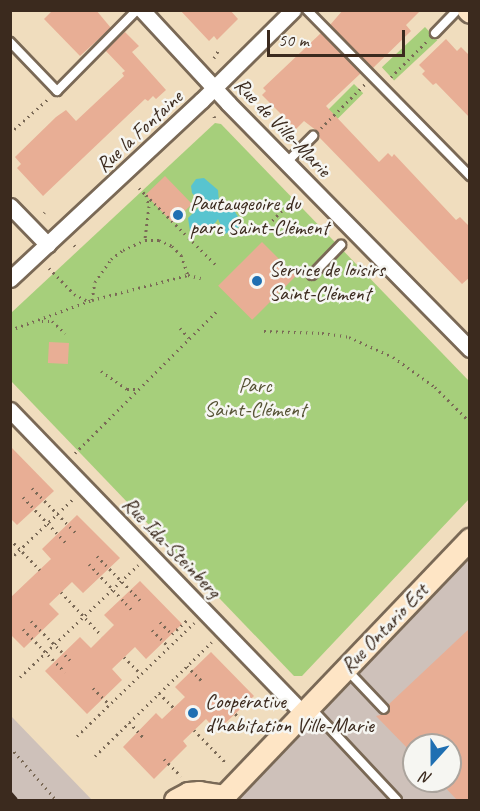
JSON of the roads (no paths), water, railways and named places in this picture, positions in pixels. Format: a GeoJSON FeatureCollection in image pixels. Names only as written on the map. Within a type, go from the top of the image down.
{"type":"FeatureCollection","features":[{"type":"Feature","properties":{"kind":"main road","name":"Rue Ontario Est"},"geometry":{"type":"LineString","coordinates":[[175,801],[188,793],[199,792],[225,798],[470,538]]}},
{"type":"Feature","properties":{"kind":"street","name":"Rue de Ville-Marie"},"geometry":{"type":"LineString","coordinates":[[142,10],[470,349]]}},
{"type":"Feature","properties":{"kind":"street","name":"Rue la Fontaine"},"geometry":{"type":"LineString","coordinates":[[10,279],[215,87],[293,10]]}},
{"type":"Feature","properties":{"kind":"street"},"geometry":{"type":"LineString","coordinates":[[10,206],[48,245]]}},
{"type":"Feature","properties":{"kind":"street","name":"Rue Ida-Steinberg"},"geometry":{"type":"LineString","coordinates":[[10,410],[306,710]]}},
{"type":"Feature","properties":{"kind":"lane"},"geometry":{"type":"LineString","coordinates":[[10,42],[57,91],[137,10]]}},
{"type":"Feature","properties":{"kind":"lane"},"geometry":{"type":"LineString","coordinates":[[307,10],[470,176]]}},
{"type":"Feature","properties":{"kind":"lane"},"geometry":{"type":"LineString","coordinates":[[435,33],[457,10]]}},
{"type":"Feature","properties":{"kind":"lane"},"geometry":{"type":"LineString","coordinates":[[287,162],[313,136]]}},
{"type":"Feature","properties":{"kind":"lane"},"geometry":{"type":"LineString","coordinates":[[312,275],[341,245]]}},
{"type":"Feature","properties":{"kind":"lane"},"geometry":{"type":"LineString","coordinates":[[345,669],[384,709]]}},
{"type":"Feature","properties":{"kind":"lane"},"geometry":{"type":"LineString","coordinates":[[306,710],[397,801]]}},
{"type":"Feature","properties":{"kind":"water"},"geometry":{"type":"Polygon","coordinates":[[[204,178],[218,190],[219,202],[232,207],[243,225],[225,234],[218,219],[208,233],[196,235],[190,231],[188,218],[202,204],[192,193],[191,186],[196,179],[204,178]]]}},
{"type":"Feature","properties":{"kind":"railway"},"geometry":{"type":"LineString","coordinates":[[10,793],[16,800]]}},
{"type":"Feature","properties":{"kind":"place","name":"Pautaugeoire du parc Saint-Clément"},"geometry":{"type":"Point","coordinates":[178,215]}},
{"type":"Feature","properties":{"kind":"place","name":"Service de loisirs Saint-Clément"},"geometry":{"type":"Point","coordinates":[257,281]}},
{"type":"Feature","properties":{"kind":"place","name":"Coopérative d'habitation Ville-Marie"},"geometry":{"type":"Point","coordinates":[193,713]}},
{"type":"Feature","properties":{"kind":"park label","name":"Parc Saint-Clément"},"geometry":{"type":"Point","coordinates":[255,397]}}]}
